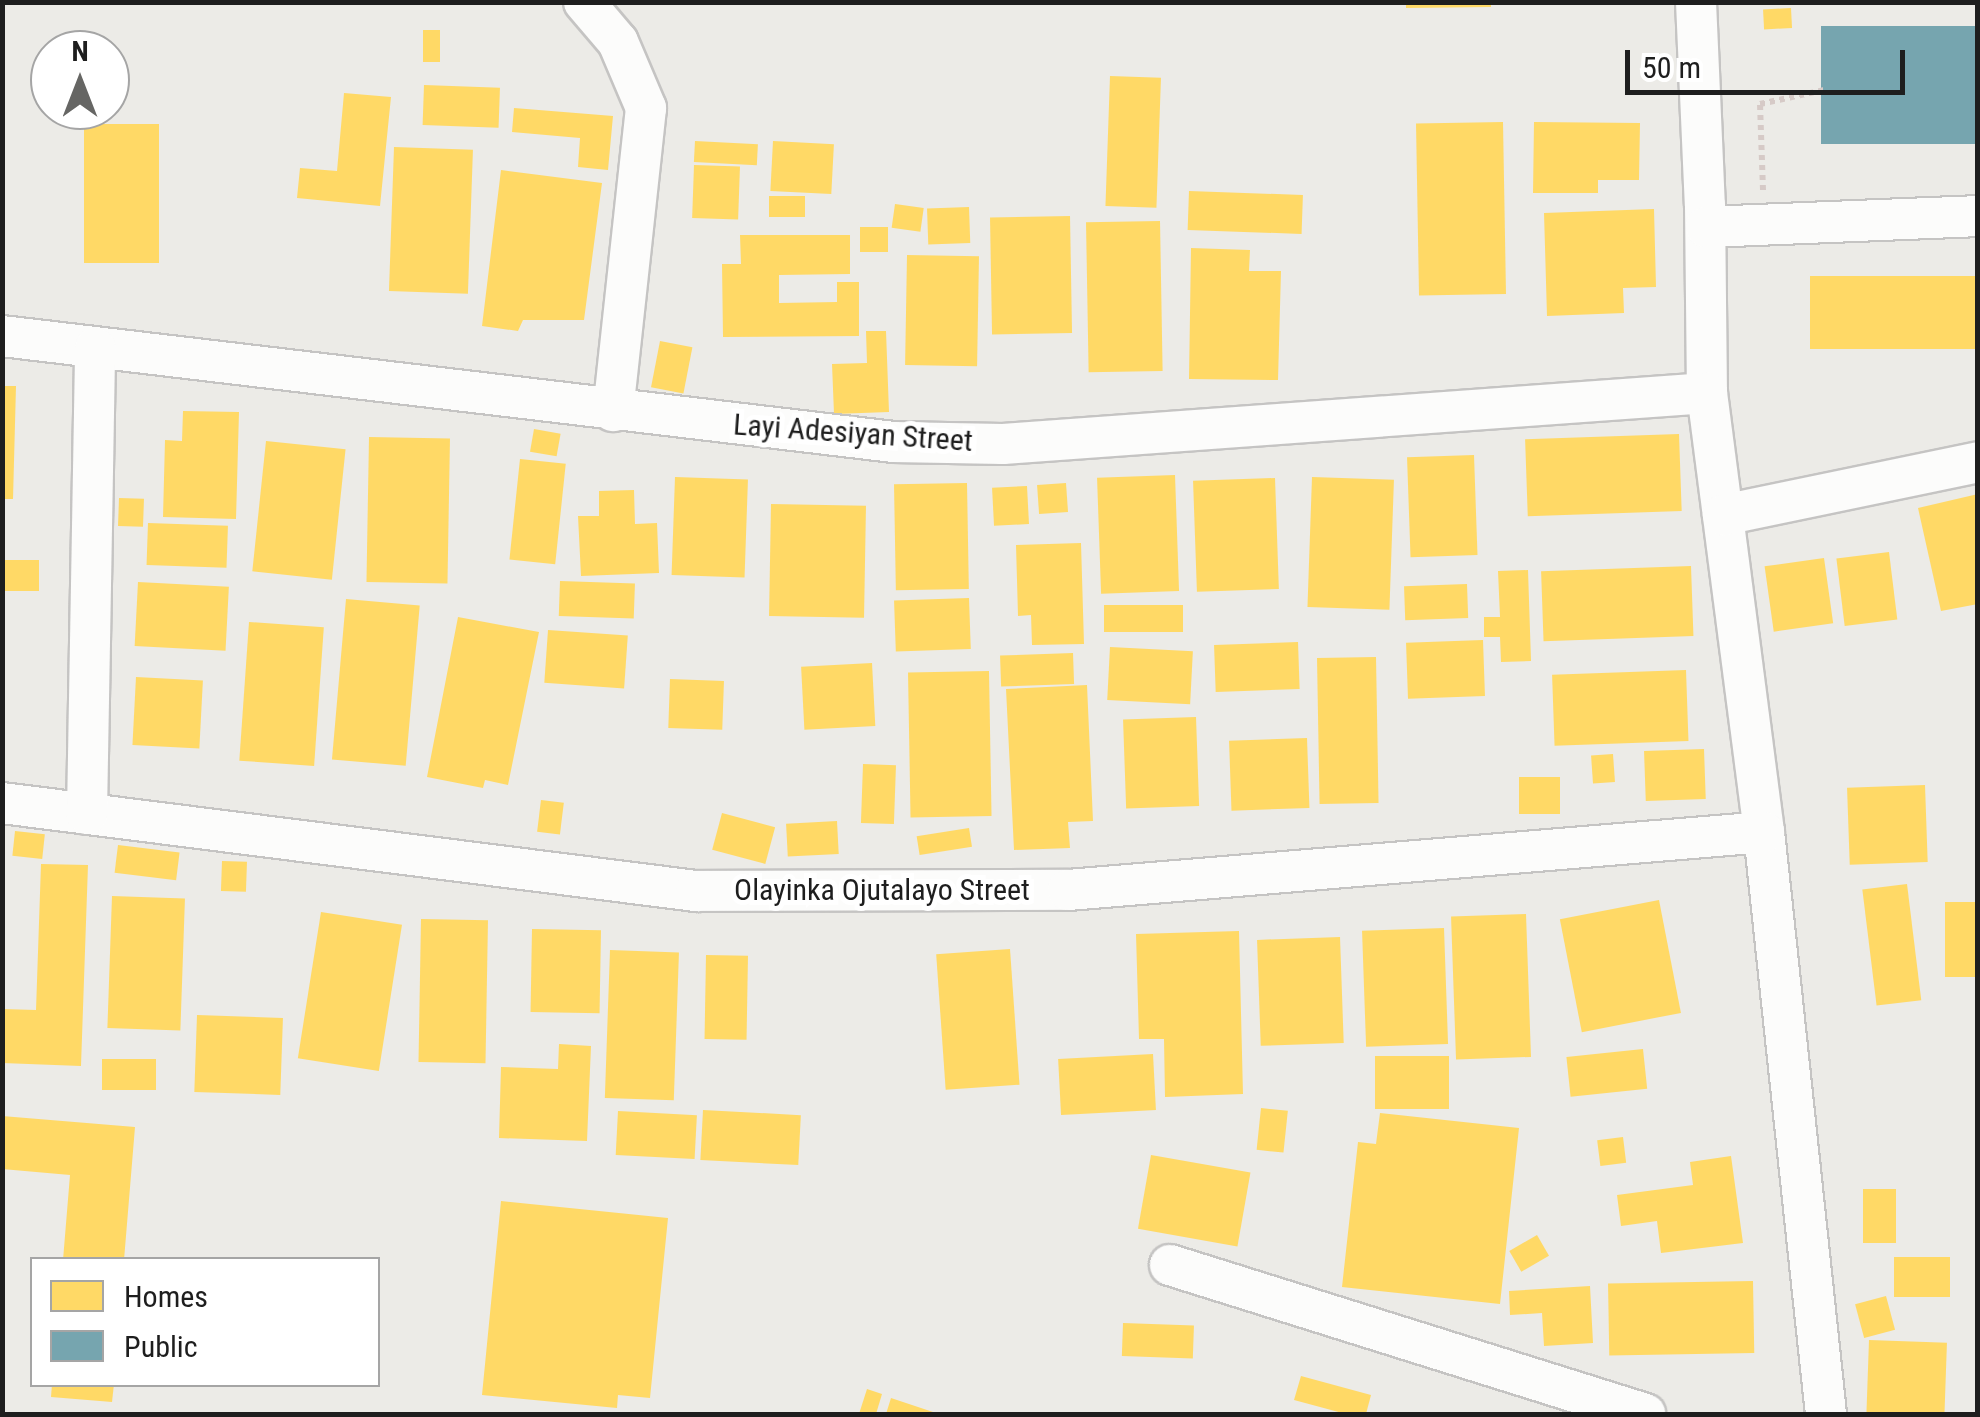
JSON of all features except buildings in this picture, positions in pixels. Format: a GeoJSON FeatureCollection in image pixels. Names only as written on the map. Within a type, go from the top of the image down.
{"type":"FeatureCollection","features":[{"type":"Feature","properties":{"kind":"street"},"geometry":{"type":"LineString","coordinates":[[584,2],[618,42],[646,108],[614,412]]}},
{"type":"Feature","properties":{"kind":"street"},"geometry":{"type":"LineString","coordinates":[[1696,2],[1707,393],[1764,832],[1826,1414]]}},
{"type":"Feature","properties":{"kind":"street"},"geometry":{"type":"LineString","coordinates":[[1705,216],[1978,216]]}},
{"type":"Feature","properties":{"kind":"street","name":"Layi Adesiyan Street"},"geometry":{"type":"LineString","coordinates":[[2,336],[614,412],[892,442],[1003,444],[1707,393]]}},
{"type":"Feature","properties":{"kind":"street"},"geometry":{"type":"LineString","coordinates":[[87,814],[95,348]]}},
{"type":"Feature","properties":{"kind":"street"},"geometry":{"type":"LineString","coordinates":[[1723,515],[1978,462]]}},
{"type":"Feature","properties":{"kind":"street","name":"Olayinka Ojutalayo Street"},"geometry":{"type":"LineString","coordinates":[[2,803],[696,891],[1068,890],[1764,832]]}},
{"type":"Feature","properties":{"kind":"street"},"geometry":{"type":"LineString","coordinates":[[1170,1265],[1645,1414]]}},
{"type":"Feature","properties":{"kind":"path"},"geometry":{"type":"LineString","coordinates":[[1705,216],[1763,203],[1760,104],[1824,90]]}}]}
